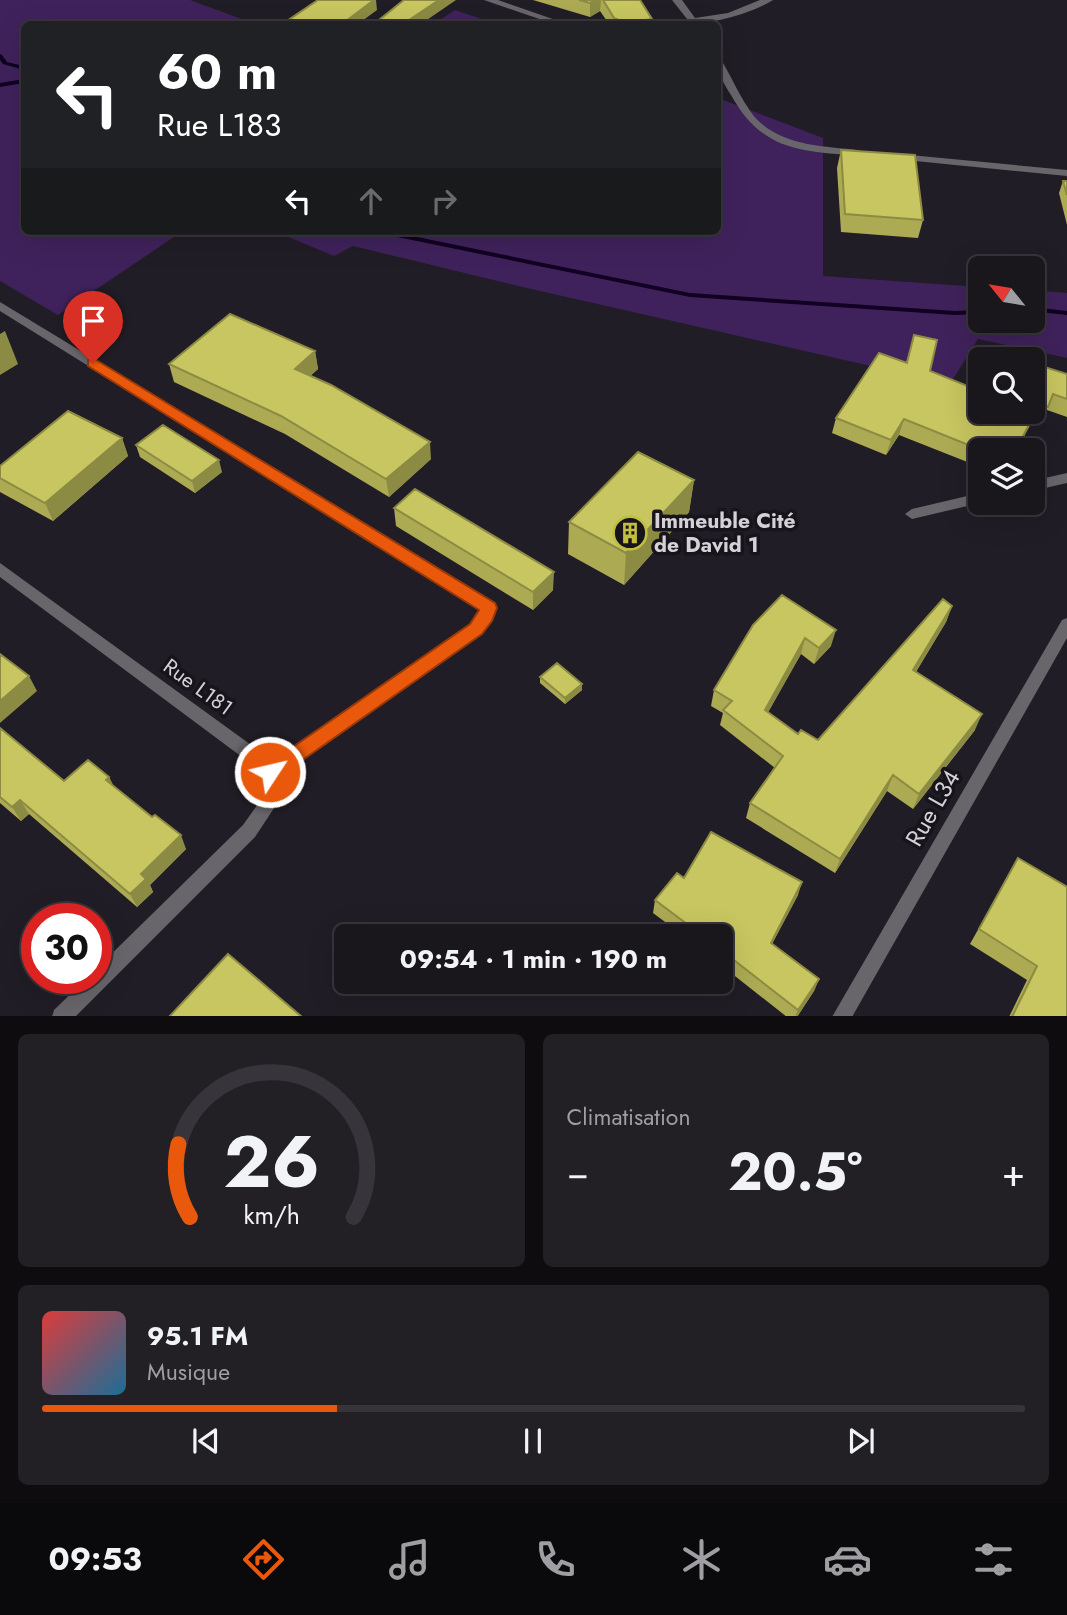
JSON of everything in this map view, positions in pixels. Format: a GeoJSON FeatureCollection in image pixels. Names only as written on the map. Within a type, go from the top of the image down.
{"type":"FeatureCollection","features":[{"type":"Feature","properties":{"kind":"street"},"geometry":{"type":"LineString","coordinates":[[489,0],[553,21]]}},
{"type":"Feature","properties":{"kind":"street"},"geometry":{"type":"LineString","coordinates":[[677,0],[693,21]]}},
{"type":"Feature","properties":{"kind":"street"},"geometry":{"type":"LineString","coordinates":[[703,21],[730,15],[768,0]]}},
{"type":"Feature","properties":{"kind":"street"},"geometry":{"type":"LineString","coordinates":[[721,68],[749,117],[772,136],[800,147],[867,153]]}},
{"type":"Feature","properties":{"kind":"street"},"geometry":{"type":"LineString","coordinates":[[894,156],[1067,173]]}},
{"type":"Feature","properties":{"kind":"street"},"geometry":{"type":"LineString","coordinates":[[0,306],[443,577],[489,608],[476,629],[270,772],[272,799],[249,831],[62,1016]]}},
{"type":"Feature","properties":{"kind":"street"},"geometry":{"type":"LineString","coordinates":[[1045,483],[1067,478]]}},
{"type":"Feature","properties":{"kind":"street"},"geometry":{"type":"LineString","coordinates":[[912,514],[968,501]]}},
{"type":"Feature","properties":{"kind":"street","name":"Rue L181"},"geometry":{"type":"LineString","coordinates":[[0,569],[252,755],[270,772]]}},
{"type":"Feature","properties":{"kind":"street","name":"Rue L34"},"geometry":{"type":"LineString","coordinates":[[842,1016],[1067,624]]}},
{"type":"Feature","properties":{"kind":"shaded area"},"geometry":{"type":"Polygon","coordinates":[[[0,0],[190,0],[247,21],[21,21],[21,235],[177,235],[58,315],[0,281],[0,0]]]}},
{"type":"Feature","properties":{"kind":"shaded area"},"geometry":{"type":"Polygon","coordinates":[[[455,10],[488,21],[438,21],[455,10]]]}},
{"type":"Feature","properties":{"kind":"shaded area"},"geometry":{"type":"Polygon","coordinates":[[[721,99],[823,138],[823,276],[968,286],[968,333],[1045,333],[1045,291],[1067,293],[1067,358],[1045,353],[1045,347],[1015,347],[978,339],[973,347],[968,347],[968,355],[950,384],[353,246],[334,256],[284,235],[721,235],[721,99]]]}},
{"type":"Feature","properties":{"kind":"building"},"geometry":{"type":"Polygon","coordinates":[[[318,0],[374,0],[346,21],[287,21],[318,0]]]}},
{"type":"Feature","properties":{"kind":"building"},"geometry":{"type":"Polygon","coordinates":[[[404,0],[439,0],[408,21],[379,20],[404,0]]]}},
{"type":"Feature","properties":{"kind":"building"},"geometry":{"type":"Polygon","coordinates":[[[603,0],[640,0],[652,19],[621,21],[614,18],[603,0]]]}},
{"type":"Feature","properties":{"kind":"building"},"geometry":{"type":"Polygon","coordinates":[[[841,150],[915,155],[923,220],[845,214],[841,150]]]}},
{"type":"Feature","properties":{"kind":"building"},"geometry":{"type":"Polygon","coordinates":[[[230,314],[315,351],[295,369],[331,385],[430,442],[386,479],[281,416],[169,364],[230,314]]]}},
{"type":"Feature","properties":{"kind":"building"},"geometry":{"type":"Polygon","coordinates":[[[914,335],[937,340],[930,371],[968,386],[968,424],[1029,424],[1022,438],[968,438],[968,445],[904,419],[891,440],[836,418],[879,353],[907,363],[914,335]]]}},
{"type":"Feature","properties":{"kind":"building"},"geometry":{"type":"Polygon","coordinates":[[[1045,367],[1067,374],[1067,399],[1053,394],[1048,407],[1045,406],[1045,367]]]}},
{"type":"Feature","properties":{"kind":"building"},"geometry":{"type":"Polygon","coordinates":[[[68,411],[122,438],[45,503],[0,478],[0,466],[68,411]]]}},
{"type":"Feature","properties":{"kind":"building"},"geometry":{"type":"Polygon","coordinates":[[[163,425],[219,460],[192,481],[136,445],[163,425]]]}},
{"type":"Feature","properties":{"kind":"building"},"geometry":{"type":"Polygon","coordinates":[[[638,452],[694,480],[626,553],[569,522],[638,452]]]}},
{"type":"Feature","properties":{"kind":"building"},"geometry":{"type":"Polygon","coordinates":[[[415,489],[554,572],[533,592],[394,508],[415,489]]]}},
{"type":"Feature","properties":{"kind":"building"},"geometry":{"type":"Polygon","coordinates":[[[782,595],[836,630],[819,648],[805,638],[765,710],[798,734],[801,730],[818,740],[943,599],[952,606],[913,670],[982,714],[919,794],[893,775],[840,859],[750,803],[783,756],[723,710],[732,701],[714,690],[753,625],[782,595]]]}},
{"type":"Feature","properties":{"kind":"building"},"geometry":{"type":"Polygon","coordinates":[[[0,654],[29,676],[0,701],[0,654]]]}},
{"type":"Feature","properties":{"kind":"building"},"geometry":{"type":"Polygon","coordinates":[[[557,663],[582,684],[565,698],[540,677],[557,663]]]}},
{"type":"Feature","properties":{"kind":"building"},"geometry":{"type":"Polygon","coordinates":[[[0,728],[64,781],[88,760],[109,777],[106,780],[152,817],[155,815],[181,835],[141,874],[146,879],[130,894],[20,800],[12,807],[0,797],[0,728]]]}},
{"type":"Feature","properties":{"kind":"building"},"geometry":{"type":"Polygon","coordinates":[[[711,832],[802,882],[771,943],[819,979],[798,1010],[733,959],[733,924],[687,924],[655,900],[677,873],[684,878],[711,832]]]}},
{"type":"Feature","properties":{"kind":"building"},"geometry":{"type":"Polygon","coordinates":[[[1018,858],[1067,887],[1067,1016],[1012,1016],[1037,966],[979,929],[1018,858]]]}},
{"type":"Feature","properties":{"kind":"building"},"geometry":{"type":"Polygon","coordinates":[[[228,954],[301,1016],[170,1016],[228,954]]]}},
{"type":"Feature","properties":{"kind":"waterway"},"geometry":{"type":"LineString","coordinates":[[0,56],[5,63],[21,67]]}},
{"type":"Feature","properties":{"kind":"waterway"},"geometry":{"type":"LineString","coordinates":[[0,85],[21,82]]}},
{"type":"Feature","properties":{"kind":"waterway"},"geometry":{"type":"LineString","coordinates":[[398,235],[690,295],[968,312]]}},
{"type":"Feature","properties":{"kind":"waterway"},"geometry":{"type":"LineString","coordinates":[[1045,310],[1067,313]]}},
{"type":"Feature","properties":{"kind":"place","name":"Immeuble Cité de David 1"},"geometry":{"type":"Point","coordinates":[630,533]}},
{"type":"Feature","properties":{"kind":"route"},"geometry":{"type":"LineString","coordinates":[[93,363],[489,608],[476,629],[270,772]]}}]}
